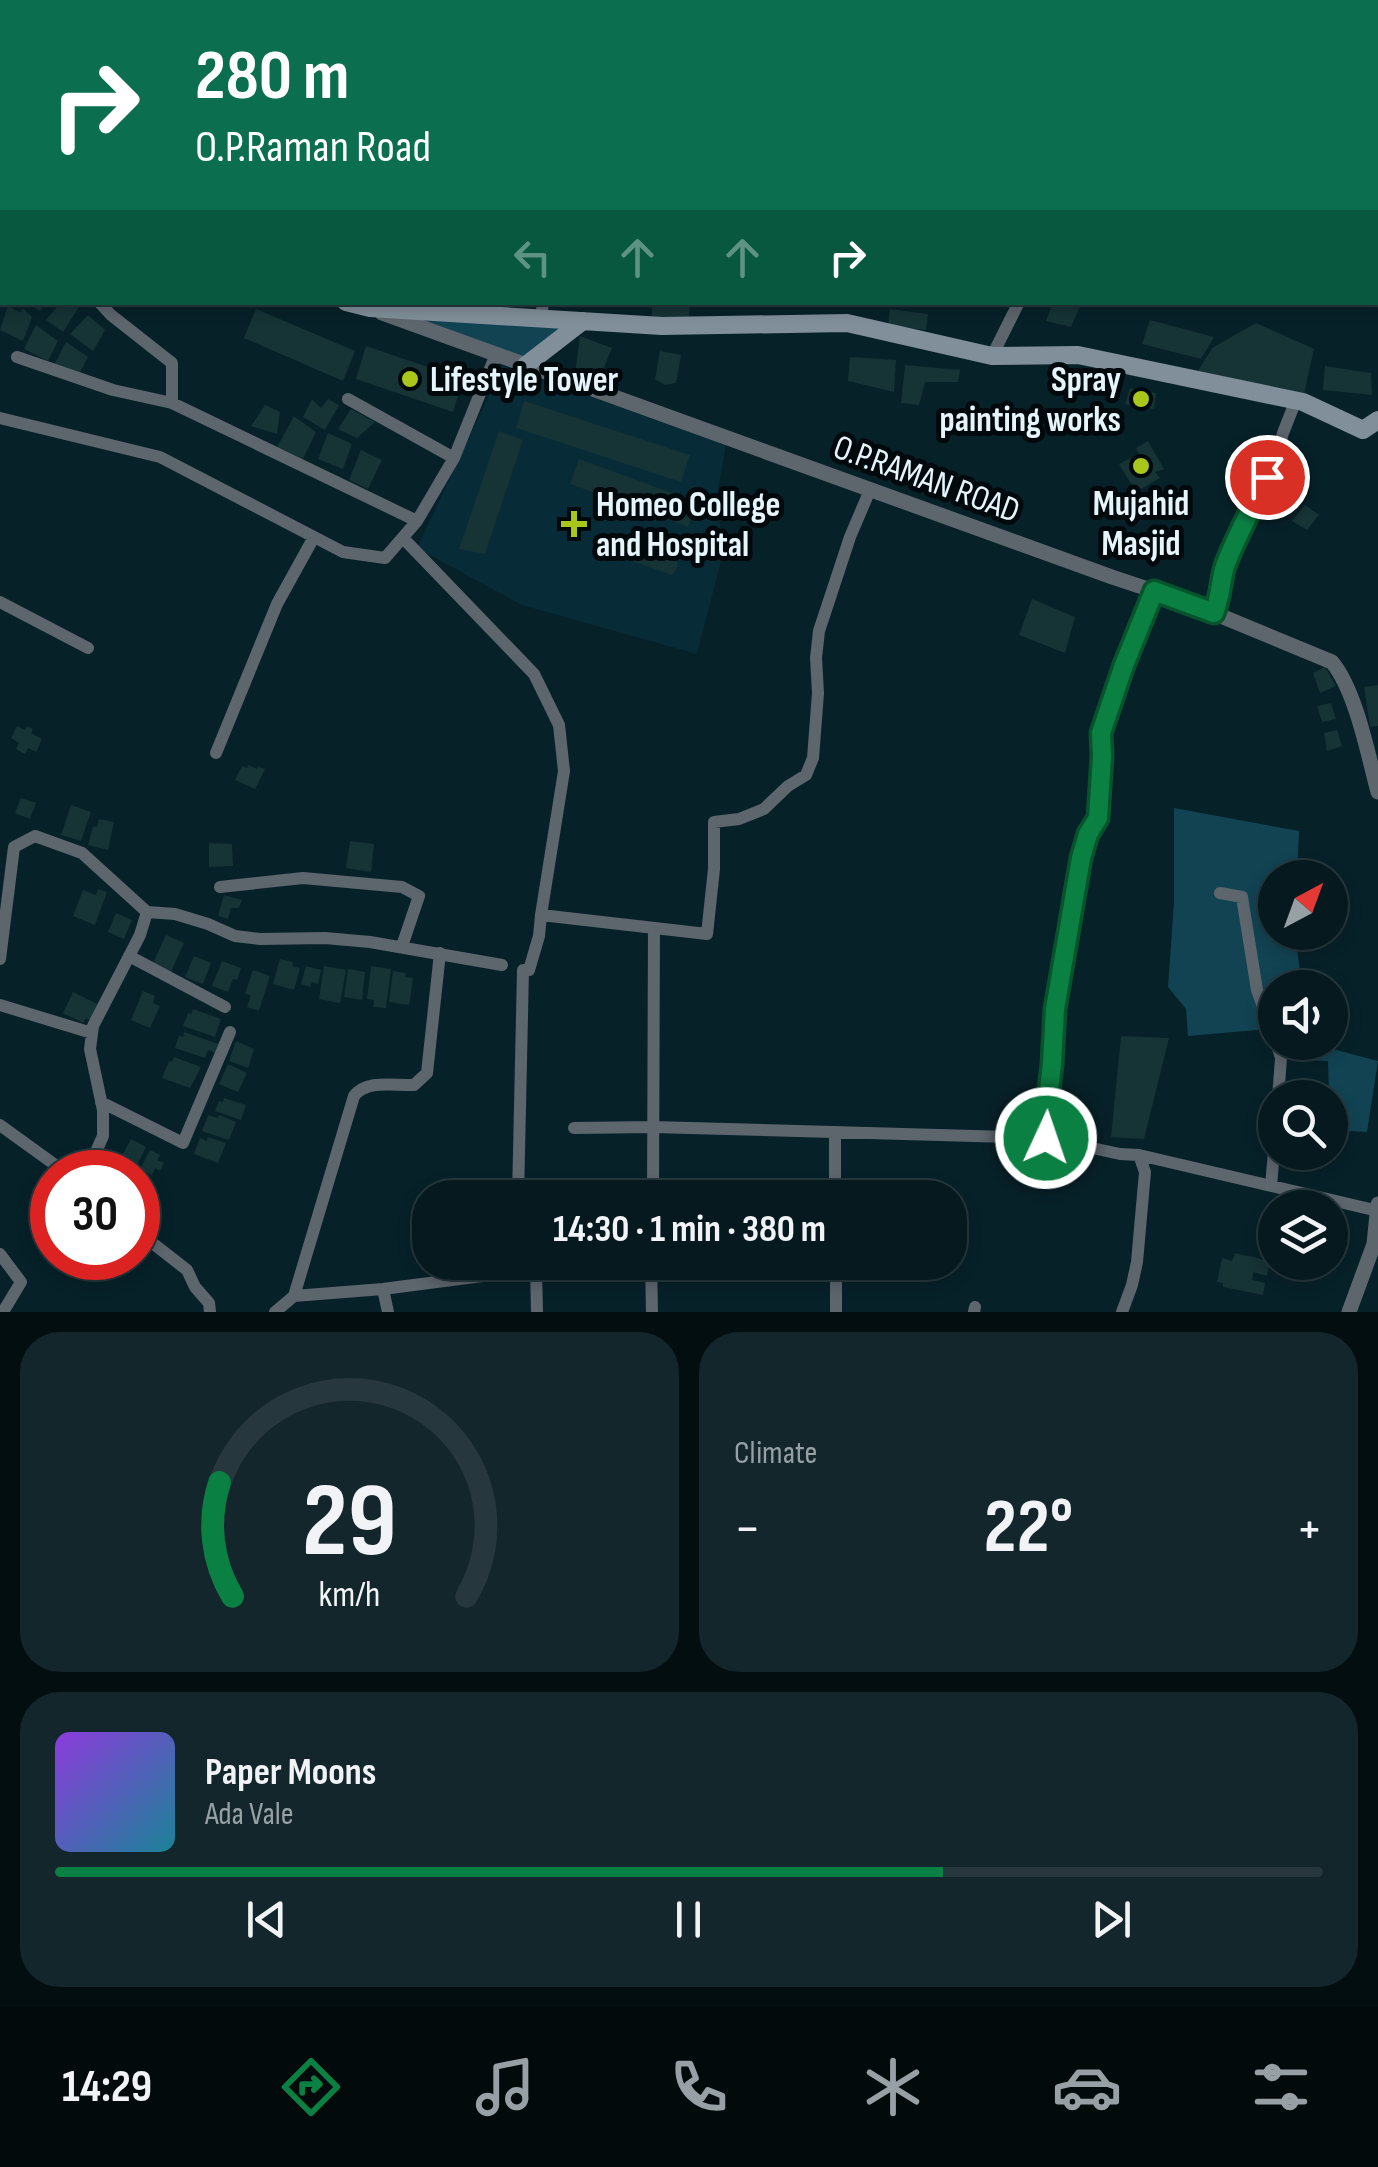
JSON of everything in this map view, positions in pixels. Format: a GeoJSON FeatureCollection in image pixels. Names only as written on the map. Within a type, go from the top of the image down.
{"type":"FeatureCollection","features":[{"type":"Feature","properties":{"kind":"main road"},"geometry":{"type":"LineString","coordinates":[[358,305],[542,310],[583,320],[662,326],[846,323],[992,356],[1078,355],[1296,400],[1373,427]]}},
{"type":"Feature","properties":{"kind":"main road"},"geometry":{"type":"LineString","coordinates":[[526,365],[583,320]]}},
{"type":"Feature","properties":{"kind":"street"},"geometry":{"type":"LineString","coordinates":[[102,305],[172,362],[172,403]]}},
{"type":"Feature","properties":{"kind":"street"},"geometry":{"type":"LineString","coordinates":[[992,356],[1018,305]]}},
{"type":"Feature","properties":{"kind":"street","name":"O.P.RAMAN ROAD"},"geometry":{"type":"LineString","coordinates":[[370,308],[1214,613],[1332,662],[1350,697],[1378,792]]}},
{"type":"Feature","properties":{"kind":"street"},"geometry":{"type":"LineString","coordinates":[[0,418],[160,458],[343,552],[384,558],[417,522],[454,458],[496,354]]}},
{"type":"Feature","properties":{"kind":"street"},"geometry":{"type":"LineString","coordinates":[[17,357],[113,390],[172,403],[417,522]]}},
{"type":"Feature","properties":{"kind":"street"},"geometry":{"type":"LineString","coordinates":[[348,400],[454,458]]}},
{"type":"Feature","properties":{"kind":"street"},"geometry":{"type":"LineString","coordinates":[[1214,613],[1222,575],[1275,463],[1296,400]]}},
{"type":"Feature","properties":{"kind":"street"},"geometry":{"type":"LineString","coordinates":[[541,915],[708,934],[714,822],[739,820],[764,809],[788,786],[806,776],[814,758],[818,631],[870,490]]}},
{"type":"Feature","properties":{"kind":"street"},"geometry":{"type":"LineString","coordinates":[[216,753],[277,604],[314,537]]}},
{"type":"Feature","properties":{"kind":"street"},"geometry":{"type":"LineString","coordinates":[[403,538],[534,674],[559,725],[564,771],[539,936],[529,970],[523,970],[518,1180]]}},
{"type":"Feature","properties":{"kind":"street"},"geometry":{"type":"LineString","coordinates":[[1046,1138],[1055,1009],[1081,858],[1098,818],[1101,733],[1154,591]]}},
{"type":"Feature","properties":{"kind":"street"},"geometry":{"type":"LineString","coordinates":[[0,602],[88,648]]}},
{"type":"Feature","properties":{"kind":"street"},"geometry":{"type":"LineString","coordinates":[[0,960],[14,846],[35,836],[82,853],[146,912],[175,914],[235,936],[325,938],[402,946],[502,964]]}},
{"type":"Feature","properties":{"kind":"street"},"geometry":{"type":"LineString","coordinates":[[220,887],[304,878],[402,888],[420,896],[402,946]]}},
{"type":"Feature","properties":{"kind":"street"},"geometry":{"type":"LineString","coordinates":[[1220,893],[1242,898],[1258,993]]}},
{"type":"Feature","properties":{"kind":"street"},"geometry":{"type":"LineString","coordinates":[[95,1150],[103,1136],[101,1102],[90,1049],[93,1026],[140,935],[146,912]]}},
{"type":"Feature","properties":{"kind":"street"},"geometry":{"type":"LineString","coordinates":[[652,1180],[654,928]]}},
{"type":"Feature","properties":{"kind":"street"},"geometry":{"type":"LineString","coordinates":[[275,1312],[294,1296],[354,1096],[359,1089],[370,1086],[414,1085],[427,1073],[440,954]]}},
{"type":"Feature","properties":{"kind":"street"},"geometry":{"type":"LineString","coordinates":[[130,956],[225,1008]]}},
{"type":"Feature","properties":{"kind":"street"},"geometry":{"type":"LineString","coordinates":[[0,1006],[92,1032]]}},
{"type":"Feature","properties":{"kind":"street"},"geometry":{"type":"LineString","coordinates":[[101,1102],[182,1144],[230,1032]]}},
{"type":"Feature","properties":{"kind":"street"},"geometry":{"type":"LineString","coordinates":[[1,1127],[34,1150]]}},
{"type":"Feature","properties":{"kind":"street"},"geometry":{"type":"LineString","coordinates":[[574,1128],[1046,1138],[1120,1154],[1139,1154],[1378,1208],[1374,1244],[1348,1312]]}},
{"type":"Feature","properties":{"kind":"street"},"geometry":{"type":"LineString","coordinates":[[835,1132],[835,1180]]}},
{"type":"Feature","properties":{"kind":"street"},"geometry":{"type":"LineString","coordinates":[[1122,1312],[1137,1262],[1145,1172],[1139,1154]]}},
{"type":"Feature","properties":{"kind":"street"},"geometry":{"type":"LineString","coordinates":[[1272,1186],[1273,1170]]}},
{"type":"Feature","properties":{"kind":"street"},"geometry":{"type":"LineString","coordinates":[[160,1249],[187,1270],[195,1287],[209,1302],[210,1312]]}},
{"type":"Feature","properties":{"kind":"street"},"geometry":{"type":"LineString","coordinates":[[0,1254],[21,1282],[4,1312]]}},
{"type":"Feature","properties":{"kind":"street"},"geometry":{"type":"LineString","coordinates":[[294,1296],[383,1290],[441,1280]]}},
{"type":"Feature","properties":{"kind":"street"},"geometry":{"type":"LineString","coordinates":[[537,1280],[538,1312]]}},
{"type":"Feature","properties":{"kind":"street"},"geometry":{"type":"LineString","coordinates":[[651,1280],[652,1312]]}},
{"type":"Feature","properties":{"kind":"street"},"geometry":{"type":"LineString","coordinates":[[836,1280],[836,1312]]}},
{"type":"Feature","properties":{"kind":"street"},"geometry":{"type":"LineString","coordinates":[[383,1290],[388,1312]]}},
{"type":"Feature","properties":{"kind":"shaded area"},"geometry":{"type":"Polygon","coordinates":[[[402,315],[573,324],[526,365],[402,315]]]}},
{"type":"Feature","properties":{"kind":"shaded area","name":"Homeo College and Hospital"},"geometry":{"type":"Polygon","coordinates":[[[503,366],[726,445],[716,501],[724,549],[697,654],[522,605],[417,548],[503,366]]]}},
{"type":"Feature","properties":{"kind":"shaded area"},"geometry":{"type":"Polygon","coordinates":[[[1174,808],[1299,831],[1298,860],[1258,860],[1258,950],[1297,950],[1300,970],[1258,970],[1258,1030],[1188,1036],[1186,1009],[1168,987],[1174,902],[1174,808]]]}},
{"type":"Feature","properties":{"kind":"shaded area"},"geometry":{"type":"Polygon","coordinates":[[[1348,1053],[1378,1061],[1367,1132],[1348,1131],[1348,1080],[1329,1080],[1328,1061],[1297,1060],[1348,1060],[1348,1053]]]}},
{"type":"Feature","properties":{"kind":"building"},"geometry":{"type":"Polygon","coordinates":[[[58,305],[80,305],[63,332],[46,320],[58,305]]]}},
{"type":"Feature","properties":{"kind":"building"},"geometry":{"type":"Polygon","coordinates":[[[652,305],[690,305],[689,320],[652,318],[652,305]]]}},
{"type":"Feature","properties":{"kind":"building"},"geometry":{"type":"Polygon","coordinates":[[[1052,305],[1081,305],[1071,327],[1046,321],[1052,305]]]}},
{"type":"Feature","properties":{"kind":"building"},"geometry":{"type":"Polygon","coordinates":[[[8,306],[20,312],[23,308],[32,317],[23,341],[0,330],[8,306]]]}},
{"type":"Feature","properties":{"kind":"building"},"geometry":{"type":"Polygon","coordinates":[[[256,309],[355,351],[343,381],[244,338],[256,309]]]}},
{"type":"Feature","properties":{"kind":"building"},"geometry":{"type":"Polygon","coordinates":[[[890,309],[928,314],[926,330],[888,326],[890,309]]]}},
{"type":"Feature","properties":{"kind":"building"},"geometry":{"type":"Polygon","coordinates":[[[88,315],[105,330],[93,351],[70,334],[88,315]]]}},
{"type":"Feature","properties":{"kind":"building"},"geometry":{"type":"Polygon","coordinates":[[[1150,320],[1214,337],[1201,359],[1142,344],[1150,320]]]}},
{"type":"Feature","properties":{"kind":"building"},"geometry":{"type":"Polygon","coordinates":[[[1256,323],[1314,349],[1304,394],[1198,371],[1212,348],[1256,323]]]}},
{"type":"Feature","properties":{"kind":"building"},"geometry":{"type":"Polygon","coordinates":[[[36,325],[58,341],[48,361],[24,349],[36,325]]]}},
{"type":"Feature","properties":{"kind":"building"},"geometry":{"type":"Polygon","coordinates":[[[580,336],[612,348],[600,377],[575,373],[580,336]]]}},
{"type":"Feature","properties":{"kind":"building"},"geometry":{"type":"Polygon","coordinates":[[[66,342],[88,357],[79,374],[54,365],[66,342]]]}},
{"type":"Feature","properties":{"kind":"building","name":"Lifestyle Tower"},"geometry":{"type":"Polygon","coordinates":[[[366,346],[463,379],[453,412],[356,379],[366,346]]]}},
{"type":"Feature","properties":{"kind":"building"},"geometry":{"type":"Polygon","coordinates":[[[660,351],[681,355],[676,383],[665,385],[655,379],[660,351]]]}},
{"type":"Feature","properties":{"kind":"building"},"geometry":{"type":"Polygon","coordinates":[[[850,357],[896,360],[894,392],[848,381],[850,357]]]}},
{"type":"Feature","properties":{"kind":"building"},"geometry":{"type":"Polygon","coordinates":[[[905,365],[960,370],[958,382],[925,382],[919,405],[901,403],[905,365]]]}},
{"type":"Feature","properties":{"kind":"building"},"geometry":{"type":"Polygon","coordinates":[[[1325,366],[1371,373],[1372,395],[1323,390],[1325,366]]]}},
{"type":"Feature","properties":{"kind":"building","name":"Spray painting works"},"geometry":{"type":"Polygon","coordinates":[[[1130,388],[1156,393],[1154,409],[1125,404],[1130,388]]]}},
{"type":"Feature","properties":{"kind":"building"},"geometry":{"type":"Polygon","coordinates":[[[312,399],[321,408],[328,399],[339,405],[325,430],[303,417],[312,399]]]}},
{"type":"Feature","properties":{"kind":"building"},"geometry":{"type":"Polygon","coordinates":[[[524,401],[690,455],[681,482],[516,428],[524,401]]]}},
{"type":"Feature","properties":{"kind":"building"},"geometry":{"type":"Polygon","coordinates":[[[265,405],[280,412],[277,434],[251,426],[265,405]]]}},
{"type":"Feature","properties":{"kind":"building"},"geometry":{"type":"Polygon","coordinates":[[[351,409],[375,422],[357,438],[338,429],[351,409]]]}},
{"type":"Feature","properties":{"kind":"building"},"geometry":{"type":"Polygon","coordinates":[[[294,416],[316,432],[303,459],[277,447],[294,416]]]}},
{"type":"Feature","properties":{"kind":"building"},"geometry":{"type":"Polygon","coordinates":[[[499,431],[523,440],[485,554],[459,549],[499,431]]]}},
{"type":"Feature","properties":{"kind":"building"},"geometry":{"type":"Polygon","coordinates":[[[328,433],[352,444],[343,469],[318,459],[328,433]]]}},
{"type":"Feature","properties":{"kind":"building","name":"Mujahid Masjid"},"geometry":{"type":"Polygon","coordinates":[[[1148,441],[1164,469],[1155,472],[1160,478],[1136,492],[1119,464],[1139,454],[1136,448],[1148,441]]]}},
{"type":"Feature","properties":{"kind":"building"},"geometry":{"type":"Polygon","coordinates":[[[361,450],[382,460],[368,489],[349,480],[361,450]]]}},
{"type":"Feature","properties":{"kind":"building"},"geometry":{"type":"Polygon","coordinates":[[[579,459],[697,502],[688,527],[570,484],[579,459]]]}},
{"type":"Feature","properties":{"kind":"building"},"geometry":{"type":"Polygon","coordinates":[[[1305,505],[1319,515],[1307,530],[1292,521],[1305,505]]]}},
{"type":"Feature","properties":{"kind":"building"},"geometry":{"type":"Polygon","coordinates":[[[634,539],[676,555],[678,566],[672,575],[629,560],[634,539]]]}},
{"type":"Feature","properties":{"kind":"building"},"geometry":{"type":"Polygon","coordinates":[[[1032,599],[1075,617],[1065,653],[1019,635],[1032,599]]]}},
{"type":"Feature","properties":{"kind":"building"},"geometry":{"type":"Polygon","coordinates":[[[1325,667],[1336,686],[1320,693],[1313,673],[1325,667]]]}},
{"type":"Feature","properties":{"kind":"building"},"geometry":{"type":"Polygon","coordinates":[[[1378,685],[1378,726],[1370,727],[1364,687],[1378,685]]]}},
{"type":"Feature","properties":{"kind":"building"},"geometry":{"type":"Polygon","coordinates":[[[1331,703],[1336,719],[1322,722],[1317,706],[1331,703]]]}},
{"type":"Feature","properties":{"kind":"building"},"geometry":{"type":"Polygon","coordinates":[[[17,726],[33,729],[31,733],[42,739],[36,752],[28,748],[25,754],[16,749],[19,743],[11,738],[17,726]]]}},
{"type":"Feature","properties":{"kind":"building"},"geometry":{"type":"Polygon","coordinates":[[[1337,730],[1342,746],[1327,751],[1324,733],[1337,730]]]}},
{"type":"Feature","properties":{"kind":"building"},"geometry":{"type":"Polygon","coordinates":[[[242,766],[265,769],[255,789],[235,780],[242,766]]]}},
{"type":"Feature","properties":{"kind":"building"},"geometry":{"type":"Polygon","coordinates":[[[21,798],[36,803],[30,819],[15,813],[21,798]]]}},
{"type":"Feature","properties":{"kind":"building"},"geometry":{"type":"Polygon","coordinates":[[[71,805],[91,812],[81,841],[61,835],[71,805]]]}},
{"type":"Feature","properties":{"kind":"building"},"geometry":{"type":"Polygon","coordinates":[[[99,819],[114,822],[108,850],[88,845],[99,819]]]}},
{"type":"Feature","properties":{"kind":"building"},"geometry":{"type":"Polygon","coordinates":[[[350,841],[374,844],[371,872],[346,868],[350,841]]]}},
{"type":"Feature","properties":{"kind":"building"},"geometry":{"type":"Polygon","coordinates":[[[209,843],[232,844],[233,866],[209,867],[209,843]]]}},
{"type":"Feature","properties":{"kind":"building"},"geometry":{"type":"Polygon","coordinates":[[[98,889],[107,892],[95,925],[73,916],[83,890],[96,895],[98,889]]]}},
{"type":"Feature","properties":{"kind":"building"},"geometry":{"type":"Polygon","coordinates":[[[224,895],[242,900],[239,908],[231,908],[228,919],[218,916],[224,895]]]}},
{"type":"Feature","properties":{"kind":"building"},"geometry":{"type":"Polygon","coordinates":[[[116,913],[132,920],[124,939],[108,932],[116,913]]]}},
{"type":"Feature","properties":{"kind":"building"},"geometry":{"type":"Polygon","coordinates":[[[166,935],[184,943],[171,972],[153,963],[166,935]]]}},
{"type":"Feature","properties":{"kind":"building"},"geometry":{"type":"Polygon","coordinates":[[[194,956],[211,963],[203,984],[185,977],[194,956]]]}},
{"type":"Feature","properties":{"kind":"building"},"geometry":{"type":"Polygon","coordinates":[[[280,959],[300,968],[294,990],[273,984],[280,959]]]}},
{"type":"Feature","properties":{"kind":"building"},"geometry":{"type":"Polygon","coordinates":[[[222,961],[241,968],[228,992],[212,986],[222,961]]]}},
{"type":"Feature","properties":{"kind":"building"},"geometry":{"type":"Polygon","coordinates":[[[306,966],[321,970],[318,984],[301,984],[306,966]]]}},
{"type":"Feature","properties":{"kind":"building"},"geometry":{"type":"Polygon","coordinates":[[[324,966],[346,970],[340,1003],[319,999],[324,966]]]}},
{"type":"Feature","properties":{"kind":"building"},"geometry":{"type":"Polygon","coordinates":[[[371,966],[391,969],[386,1008],[373,1007],[374,1000],[367,999],[371,966]]]}},
{"type":"Feature","properties":{"kind":"building"},"geometry":{"type":"Polygon","coordinates":[[[348,969],[365,972],[362,1000],[344,997],[348,969]]]}},
{"type":"Feature","properties":{"kind":"building"},"geometry":{"type":"Polygon","coordinates":[[[253,970],[270,976],[259,1011],[247,1007],[251,995],[245,994],[253,970]]]}},
{"type":"Feature","properties":{"kind":"building"},"geometry":{"type":"Polygon","coordinates":[[[393,971],[413,978],[409,1005],[389,1002],[393,971]]]}},
{"type":"Feature","properties":{"kind":"building"},"geometry":{"type":"Polygon","coordinates":[[[143,991],[155,996],[153,1003],[160,1006],[150,1028],[131,1020],[143,991]]]}},
{"type":"Feature","properties":{"kind":"building"},"geometry":{"type":"Polygon","coordinates":[[[73,992],[99,1005],[92,1021],[86,1018],[83,1023],[63,1013],[73,992]]]}},
{"type":"Feature","properties":{"kind":"building"},"geometry":{"type":"Polygon","coordinates":[[[193,1009],[221,1019],[215,1037],[183,1026],[193,1009]]]}},
{"type":"Feature","properties":{"kind":"building"},"geometry":{"type":"Polygon","coordinates":[[[184,1032],[218,1044],[215,1053],[208,1050],[205,1058],[175,1048],[184,1032]]]}},
{"type":"Feature","properties":{"kind":"building"},"geometry":{"type":"Polygon","coordinates":[[[1121,1036],[1169,1038],[1144,1139],[1111,1137],[1121,1036]]]}},
{"type":"Feature","properties":{"kind":"building"},"geometry":{"type":"Polygon","coordinates":[[[236,1041],[254,1049],[248,1068],[229,1061],[236,1041]]]}},
{"type":"Feature","properties":{"kind":"building"},"geometry":{"type":"Polygon","coordinates":[[[174,1057],[201,1067],[190,1088],[162,1078],[174,1057]]]}},
{"type":"Feature","properties":{"kind":"building"},"geometry":{"type":"Polygon","coordinates":[[[228,1064],[247,1073],[238,1092],[219,1084],[228,1064]]]}},
{"type":"Feature","properties":{"kind":"building"},"geometry":{"type":"Polygon","coordinates":[[[224,1098],[246,1105],[241,1120],[215,1111],[224,1098]]]}},
{"type":"Feature","properties":{"kind":"building"},"geometry":{"type":"Polygon","coordinates":[[[208,1115],[236,1122],[229,1140],[202,1131],[208,1115]]]}},
{"type":"Feature","properties":{"kind":"building"},"geometry":{"type":"Polygon","coordinates":[[[208,1137],[226,1143],[218,1163],[194,1154],[200,1138],[207,1141],[208,1137]]]}},
{"type":"Feature","properties":{"kind":"building"},"geometry":{"type":"Polygon","coordinates":[[[131,1139],[146,1147],[144,1150],[125,1150],[131,1139]]]}},
{"type":"Feature","properties":{"kind":"building"},"geometry":{"type":"Polygon","coordinates":[[[1235,1253],[1258,1258],[1258,1273],[1253,1272],[1252,1280],[1265,1283],[1263,1295],[1223,1287],[1223,1283],[1217,1282],[1222,1258],[1232,1261],[1235,1253]]]}},
{"type":"Feature","properties":{"kind":"place","name":"Lifestyle Tower"},"geometry":{"type":"Point","coordinates":[410,379]}},
{"type":"Feature","properties":{"kind":"place","name":"Spray painting works"},"geometry":{"type":"Point","coordinates":[1141,399]}},
{"type":"Feature","properties":{"kind":"place","name":"Mujahid Masjid"},"geometry":{"type":"Point","coordinates":[1141,466]}},
{"type":"Feature","properties":{"kind":"place","name":"Homeo College and Hospital"},"geometry":{"type":"Point","coordinates":[574,524]}},
{"type":"Feature","properties":{"kind":"route"},"geometry":{"type":"LineString","coordinates":[[1046,1138],[1055,1009],[1081,858],[1098,818],[1101,733],[1112,696],[1154,591],[1214,613],[1222,575],[1267,477]]}}]}
